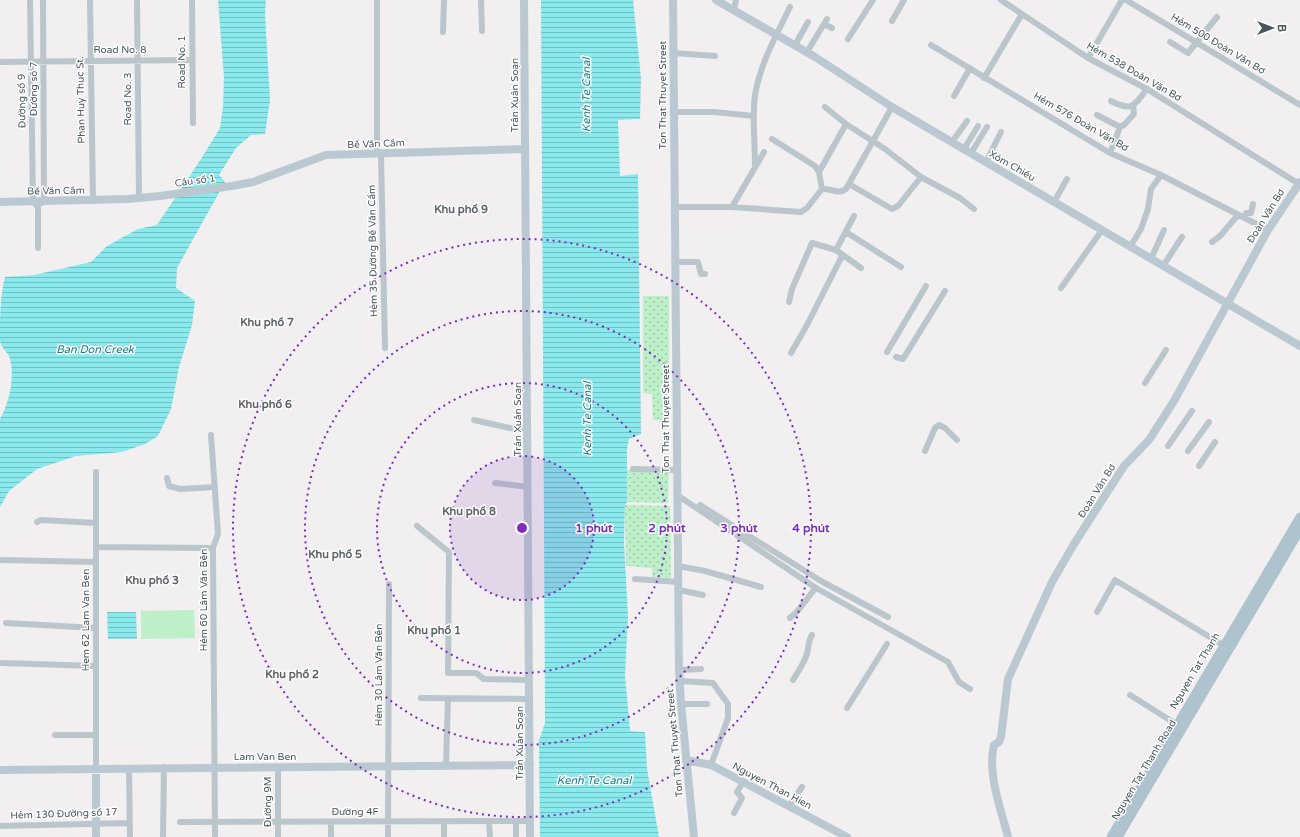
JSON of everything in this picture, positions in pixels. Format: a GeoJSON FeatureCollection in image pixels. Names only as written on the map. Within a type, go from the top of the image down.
{"type":"FeatureCollection","features":[{"type":"Feature","properties":{"kind":"main road","name":"Nguyen Tat Thanh"},"geometry":{"type":"LineString","coordinates":[[1111,837],[1176,724],[1300,517]]}},
{"type":"Feature","properties":{"kind":"main road","name":"Nguyen Tat Thanh Road"},"geometry":{"type":"LineString","coordinates":[[1118,837],[1300,530]]}},
{"type":"Feature","properties":{"kind":"street","name":"Đường số 9"},"geometry":{"type":"LineString","coordinates":[[30,0],[31,61],[39,203],[38,248]]}},
{"type":"Feature","properties":{"kind":"street","name":"Đường số 7"},"geometry":{"type":"LineString","coordinates":[[39,203],[44,61],[43,0]]}},
{"type":"Feature","properties":{"kind":"street","name":"Phan Huy Thuc St."},"geometry":{"type":"LineString","coordinates":[[90,0],[93,200]]}},
{"type":"Feature","properties":{"kind":"street","name":"Road No. 3"},"geometry":{"type":"LineString","coordinates":[[138,0],[139,198]]}},
{"type":"Feature","properties":{"kind":"street","name":"Road No. 1"},"geometry":{"type":"LineString","coordinates":[[192,0],[193,123]]}},
{"type":"Feature","properties":{"kind":"street","name":"Hẻm 35 Đường Bế Văn Cấm"},"geometry":{"type":"LineString","coordinates":[[377,0],[379,154],[385,348]]}},
{"type":"Feature","properties":{"kind":"street"},"geometry":{"type":"LineString","coordinates":[[443,32],[444,0]]}},
{"type":"Feature","properties":{"kind":"street"},"geometry":{"type":"LineString","coordinates":[[481,0],[482,31]]}},
{"type":"Feature","properties":{"kind":"street","name":"Trần Xuân Soạn"},"geometry":{"type":"LineString","coordinates":[[524,0],[530,837]]}},
{"type":"Feature","properties":{"kind":"street","name":"Ton That Thuyet Street"},"geometry":{"type":"LineString","coordinates":[[673,0],[679,681],[694,837]]}},
{"type":"Feature","properties":{"kind":"street","name":"Xóm Chiếu"},"geometry":{"type":"LineString","coordinates":[[716,0],[807,52],[892,107],[1300,346]]}},
{"type":"Feature","properties":{"kind":"street"},"geometry":{"type":"LineString","coordinates":[[734,10],[736,0]]}},
{"type":"Feature","properties":{"kind":"street"},"geometry":{"type":"LineString","coordinates":[[848,39],[872,0]]}},
{"type":"Feature","properties":{"kind":"street"},"geometry":{"type":"LineString","coordinates":[[892,21],[904,0]]}},
{"type":"Feature","properties":{"kind":"street","name":"Hẻm 538 Đoàn Văn Bơ"},"geometry":{"type":"LineString","coordinates":[[1001,0],[1088,58],[1147,88],[1299,183]]}},
{"type":"Feature","properties":{"kind":"street"},"geometry":{"type":"LineString","coordinates":[[1088,58],[1122,0]]}},
{"type":"Feature","properties":{"kind":"street","name":"Hẻm 500 Đoàn Văn Bơ"},"geometry":{"type":"LineString","coordinates":[[1126,0],[1300,105]]}},
{"type":"Feature","properties":{"kind":"street"},"geometry":{"type":"LineString","coordinates":[[755,166],[754,116],[757,88],[777,34],[790,7]]}},
{"type":"Feature","properties":{"kind":"street"},"geometry":{"type":"LineString","coordinates":[[984,78],[1022,14]]}},
{"type":"Feature","properties":{"kind":"street"},"geometry":{"type":"LineString","coordinates":[[1170,42],[1188,53],[1195,42],[1217,17]]}},
{"type":"Feature","properties":{"kind":"street"},"geometry":{"type":"LineString","coordinates":[[807,52],[826,21],[832,28]]}},
{"type":"Feature","properties":{"kind":"street"},"geometry":{"type":"LineString","coordinates":[[795,45],[808,22]]}},
{"type":"Feature","properties":{"kind":"street","name":"Hẻm 576 Đoàn Văn Bơ"},"geometry":{"type":"LineString","coordinates":[[931,45],[1110,153],[1161,175],[1268,230]]}},
{"type":"Feature","properties":{"kind":"street"},"geometry":{"type":"LineString","coordinates":[[673,53],[715,56]]}},
{"type":"Feature","properties":{"kind":"street","name":"Road No. 8"},"geometry":{"type":"LineString","coordinates":[[0,62],[192,60]]}},
{"type":"Feature","properties":{"kind":"street"},"geometry":{"type":"LineString","coordinates":[[954,96],[970,68]]}},
{"type":"Feature","properties":{"kind":"street"},"geometry":{"type":"LineString","coordinates":[[1111,101],[1122,107],[1130,107],[1147,88]]}},
{"type":"Feature","properties":{"kind":"street"},"geometry":{"type":"LineString","coordinates":[[1110,153],[1120,126],[1124,125],[1134,114],[1133,105]]}},
{"type":"Feature","properties":{"kind":"street"},"geometry":{"type":"LineString","coordinates":[[825,107],[846,124],[885,149],[921,177],[960,198],[974,209]]}},
{"type":"Feature","properties":{"kind":"street"},"geometry":{"type":"LineString","coordinates":[[822,189],[837,192],[844,191],[892,107]]}},
{"type":"Feature","properties":{"kind":"street"},"geometry":{"type":"LineString","coordinates":[[673,112],[714,112],[754,116]]}},
{"type":"Feature","properties":{"kind":"street"},"geometry":{"type":"LineString","coordinates":[[1097,115],[1120,126]]}},
{"type":"Feature","properties":{"kind":"street"},"geometry":{"type":"LineString","coordinates":[[952,142],[966,121]]}},
{"type":"Feature","properties":{"kind":"street"},"geometry":{"type":"LineString","coordinates":[[819,172],[846,124]]}},
{"type":"Feature","properties":{"kind":"street"},"geometry":{"type":"LineString","coordinates":[[967,151],[978,126]]}},
{"type":"Feature","properties":{"kind":"street"},"geometry":{"type":"LineString","coordinates":[[967,151],[987,126]]}},
{"type":"Feature","properties":{"kind":"street"},"geometry":{"type":"LineString","coordinates":[[986,162],[1001,132]]}},
{"type":"Feature","properties":{"kind":"street"},"geometry":{"type":"LineString","coordinates":[[674,207],[732,207],[801,212],[807,208],[822,189],[819,172],[803,157],[772,139]]}},
{"type":"Feature","properties":{"kind":"street","name":"Bế Văn Cấm"},"geometry":{"type":"LineString","coordinates":[[232,186],[253,182],[318,157],[526,149]]}},
{"type":"Feature","properties":{"kind":"street"},"geometry":{"type":"LineString","coordinates":[[732,207],[764,152]]}},
{"type":"Feature","properties":{"kind":"street"},"geometry":{"type":"LineString","coordinates":[[1130,247],[1141,229],[1148,209],[1151,189],[1161,175]]}},
{"type":"Feature","properties":{"kind":"street"},"geometry":{"type":"LineString","coordinates":[[849,184],[892,209],[898,206],[921,177]]}},
{"type":"Feature","properties":{"kind":"street"},"geometry":{"type":"LineString","coordinates":[[1054,202],[1067,179]]}},
{"type":"Feature","properties":{"kind":"street","name":"Đoàn Văn Bơ"},"geometry":{"type":"LineString","coordinates":[[1008,837],[998,798],[992,756],[994,745],[999,742],[1001,737],[1008,679],[1052,582],[1070,550],[1124,466],[1149,440],[1174,401],[1268,230],[1299,183]]}},
{"type":"Feature","properties":{"kind":"street","name":"Cầu số 1"},"geometry":{"type":"LineString","coordinates":[[160,196],[232,186]]}},
{"type":"Feature","properties":{"kind":"street","name":"Bế Văn Cấm"},"geometry":{"type":"LineString","coordinates":[[0,202],[39,203],[160,196]]}},
{"type":"Feature","properties":{"kind":"street"},"geometry":{"type":"LineString","coordinates":[[1212,242],[1241,216],[1246,213],[1251,213],[1253,204]]}},
{"type":"Feature","properties":{"kind":"street"},"geometry":{"type":"LineString","coordinates":[[836,250],[854,216]]}},
{"type":"Feature","properties":{"kind":"street"},"geometry":{"type":"LineString","coordinates":[[1061,288],[1102,230]]}},
{"type":"Feature","properties":{"kind":"street"},"geometry":{"type":"LineString","coordinates":[[1151,259],[1164,230]]}},
{"type":"Feature","properties":{"kind":"street"},"geometry":{"type":"LineString","coordinates":[[846,232],[901,267]]}},
{"type":"Feature","properties":{"kind":"street"},"geometry":{"type":"LineString","coordinates":[[1163,266],[1182,236]]}},
{"type":"Feature","properties":{"kind":"street"},"geometry":{"type":"LineString","coordinates":[[789,302],[792,289],[812,243],[836,250],[842,256],[861,268]]}},
{"type":"Feature","properties":{"kind":"street"},"geometry":{"type":"LineString","coordinates":[[791,354],[842,256]]}},
{"type":"Feature","properties":{"kind":"street"},"geometry":{"type":"LineString","coordinates":[[675,262],[698,262],[701,274],[705,274]]}},
{"type":"Feature","properties":{"kind":"street"},"geometry":{"type":"LineString","coordinates":[[887,352],[926,286]]}},
{"type":"Feature","properties":{"kind":"street"},"geometry":{"type":"LineString","coordinates":[[896,357],[903,359],[945,291]]}},
{"type":"Feature","properties":{"kind":"street"},"geometry":{"type":"LineString","coordinates":[[1145,383],[1166,350]]}},
{"type":"Feature","properties":{"kind":"street"},"geometry":{"type":"LineString","coordinates":[[1168,446],[1192,411]]}},
{"type":"Feature","properties":{"kind":"street"},"geometry":{"type":"LineString","coordinates":[[474,420],[510,428],[528,429]]}},
{"type":"Feature","properties":{"kind":"street"},"geometry":{"type":"LineString","coordinates":[[1188,451],[1209,422]]}},
{"type":"Feature","properties":{"kind":"street"},"geometry":{"type":"LineString","coordinates":[[925,451],[934,428],[938,425],[945,428],[957,440]]}},
{"type":"Feature","properties":{"kind":"street","name":"Hẻm 60 Lâm Văn Bền"},"geometry":{"type":"LineString","coordinates":[[211,435],[218,534],[213,548],[215,837]]}},
{"type":"Feature","properties":{"kind":"street"},"geometry":{"type":"LineString","coordinates":[[1199,466],[1215,442]]}},
{"type":"Feature","properties":{"kind":"street"},"geometry":{"type":"LineString","coordinates":[[633,469],[676,470]]}},
{"type":"Feature","properties":{"kind":"street","name":"Hem 62 Lam Van Ben"},"geometry":{"type":"LineString","coordinates":[[96,472],[96,768]]}},
{"type":"Feature","properties":{"kind":"street"},"geometry":{"type":"LineString","coordinates":[[167,478],[168,483],[172,487],[180,489],[215,487]]}},
{"type":"Feature","properties":{"kind":"street"},"geometry":{"type":"LineString","coordinates":[[495,483],[528,487]]}},
{"type":"Feature","properties":{"kind":"street"},"geometry":{"type":"LineString","coordinates":[[677,493],[816,588],[948,662],[958,682],[970,689]]}},
{"type":"Feature","properties":{"kind":"street"},"geometry":{"type":"LineString","coordinates":[[677,493],[821,581],[888,617]]}},
{"type":"Feature","properties":{"kind":"street"},"geometry":{"type":"LineString","coordinates":[[37,522],[41,520],[96,523]]}},
{"type":"Feature","properties":{"kind":"street"},"geometry":{"type":"LineString","coordinates":[[417,526],[449,552],[448,674],[476,674],[484,679],[530,680]]}},
{"type":"Feature","properties":{"kind":"street"},"geometry":{"type":"LineString","coordinates":[[96,547],[213,548]]}},
{"type":"Feature","properties":{"kind":"street"},"geometry":{"type":"LineString","coordinates":[[2,560],[96,562]]}},
{"type":"Feature","properties":{"kind":"street"},"geometry":{"type":"LineString","coordinates":[[678,566],[705,571],[760,587]]}},
{"type":"Feature","properties":{"kind":"street"},"geometry":{"type":"LineString","coordinates":[[634,579],[679,586],[703,595]]}},
{"type":"Feature","properties":{"kind":"street"},"geometry":{"type":"LineString","coordinates":[[1097,612],[1115,580],[1223,645]]}},
{"type":"Feature","properties":{"kind":"street","name":"Hẻm 30 Lâm Văn Bền"},"geometry":{"type":"LineString","coordinates":[[388,837],[389,584]]}},
{"type":"Feature","properties":{"kind":"street"},"geometry":{"type":"LineString","coordinates":[[790,618],[804,607],[810,594],[816,588]]}},
{"type":"Feature","properties":{"kind":"street"},"geometry":{"type":"LineString","coordinates":[[6,623],[96,628]]}},
{"type":"Feature","properties":{"kind":"street"},"geometry":{"type":"LineString","coordinates":[[793,680],[801,668],[807,654],[808,640],[812,635]]}},
{"type":"Feature","properties":{"kind":"street"},"geometry":{"type":"LineString","coordinates":[[847,708],[887,644]]}},
{"type":"Feature","properties":{"kind":"street"},"geometry":{"type":"LineString","coordinates":[[2,663],[96,666]]}},
{"type":"Feature","properties":{"kind":"street"},"geometry":{"type":"LineString","coordinates":[[679,670],[702,669]]}},
{"type":"Feature","properties":{"kind":"street"},"geometry":{"type":"LineString","coordinates":[[679,681],[713,683],[728,704],[728,718],[712,765]]}},
{"type":"Feature","properties":{"kind":"street"},"geometry":{"type":"LineString","coordinates":[[1130,695],[1176,724]]}},
{"type":"Feature","properties":{"kind":"street"},"geometry":{"type":"LineString","coordinates":[[421,698],[530,699]]}},
{"type":"Feature","properties":{"kind":"street"},"geometry":{"type":"LineString","coordinates":[[446,765],[448,698]]}},
{"type":"Feature","properties":{"kind":"street"},"geometry":{"type":"LineString","coordinates":[[681,704],[707,704]]}},
{"type":"Feature","properties":{"kind":"street"},"geometry":{"type":"LineString","coordinates":[[55,734],[96,734]]}},
{"type":"Feature","properties":{"kind":"street","name":"Nguyen Than Hien"},"geometry":{"type":"LineString","coordinates":[[686,760],[712,765],[847,837]]}},
{"type":"Feature","properties":{"kind":"street","name":"Lam Van Ben"},"geometry":{"type":"LineString","coordinates":[[0,770],[164,767],[530,765]]}},
{"type":"Feature","properties":{"kind":"street"},"geometry":{"type":"LineString","coordinates":[[163,837],[164,767]]}},
{"type":"Feature","properties":{"kind":"street","name":"Đường 9M"},"geometry":{"type":"LineString","coordinates":[[278,767],[278,837]]}},
{"type":"Feature","properties":{"kind":"street"},"geometry":{"type":"LineString","coordinates":[[96,768],[96,837]]}},
{"type":"Feature","properties":{"kind":"street"},"geometry":{"type":"LineString","coordinates":[[129,768],[130,837]]}},
{"type":"Feature","properties":{"kind":"street"},"geometry":{"type":"LineString","coordinates":[[734,813],[742,798],[737,792],[743,782]]}},
{"type":"Feature","properties":{"kind":"street"},"geometry":{"type":"LineString","coordinates":[[789,806],[802,787]]}},
{"type":"Feature","properties":{"kind":"street"},"geometry":{"type":"LineString","coordinates":[[516,821],[516,837]]}},
{"type":"Feature","properties":{"kind":"street","name":"Đường 4F"},"geometry":{"type":"LineString","coordinates":[[180,822],[530,821]]}},
{"type":"Feature","properties":{"kind":"street"},"geometry":{"type":"LineString","coordinates":[[331,822],[331,837]]}},
{"type":"Feature","properties":{"kind":"street"},"geometry":{"type":"LineString","coordinates":[[444,822],[444,837]]}},
{"type":"Feature","properties":{"kind":"street"},"geometry":{"type":"LineString","coordinates":[[489,822],[490,837]]}},
{"type":"Feature","properties":{"kind":"street","name":"Hẻm 130 Đường số 17"},"geometry":{"type":"LineString","coordinates":[[0,826],[130,823]]}},
{"type":"Feature","properties":{"kind":"green space"},"geometry":{"type":"Polygon","coordinates":[[[643,296],[669,296],[669,420],[653,420],[652,394],[643,393],[643,296]]]}},
{"type":"Feature","properties":{"kind":"green space"},"geometry":{"type":"Polygon","coordinates":[[[627,470],[669,471],[668,503],[627,502],[627,470]]]}},
{"type":"Feature","properties":{"kind":"green space"},"geometry":{"type":"Polygon","coordinates":[[[625,505],[670,506],[671,578],[652,577],[652,568],[626,566],[625,505]]]}},
{"type":"Feature","properties":{"kind":"green space"},"geometry":{"type":"Polygon","coordinates":[[[194,610],[195,638],[141,639],[141,611],[194,610]]]}},
{"type":"Feature","properties":{"kind":"water","name":"Ban Don Creek"},"geometry":{"type":"Polygon","coordinates":[[[218,0],[266,0],[265,15],[270,100],[265,134],[251,135],[236,148],[219,175],[225,182],[177,268],[176,288],[195,301],[192,325],[179,367],[171,409],[158,436],[145,444],[122,452],[76,456],[37,469],[9,491],[0,507],[0,419],[6,406],[12,374],[9,357],[0,341],[1,300],[5,277],[34,275],[91,262],[107,246],[138,229],[157,225],[220,128],[223,107],[224,77],[218,0]]]}},
{"type":"Feature","properties":{"kind":"water","name":"Kenh Te Canal"},"geometry":{"type":"Polygon","coordinates":[[[541,0],[633,0],[641,78],[640,119],[618,120],[620,176],[638,174],[641,434],[629,439],[627,448],[627,502],[625,505],[624,543],[628,616],[625,675],[630,731],[645,732],[647,769],[659,837],[540,837],[539,740],[545,723],[541,0]]]}},
{"type":"Feature","properties":{"kind":"water"},"geometry":{"type":"Polygon","coordinates":[[[107,612],[136,612],[137,639],[108,639],[107,612]]]}},
{"type":"Feature","properties":{"kind":"district","name":"Khu phố 9"},"geometry":{"type":"Point","coordinates":[461,209]}},
{"type":"Feature","properties":{"kind":"district","name":"Khu phố 7"},"geometry":{"type":"Point","coordinates":[267,322]}},
{"type":"Feature","properties":{"kind":"district","name":"Khu phố 6"},"geometry":{"type":"Point","coordinates":[265,404]}},
{"type":"Feature","properties":{"kind":"district","name":"Khu phố 8"},"geometry":{"type":"Point","coordinates":[469,511]}},
{"type":"Feature","properties":{"kind":"district","name":"Khu phố 5"},"geometry":{"type":"Point","coordinates":[335,554]}},
{"type":"Feature","properties":{"kind":"district","name":"Khu phố 3"},"geometry":{"type":"Point","coordinates":[152,580]}},
{"type":"Feature","properties":{"kind":"district","name":"Khu phố 1"},"geometry":{"type":"Point","coordinates":[434,630]}},
{"type":"Feature","properties":{"kind":"district","name":"Khu phố 2"},"geometry":{"type":"Point","coordinates":[292,674]}}]}
